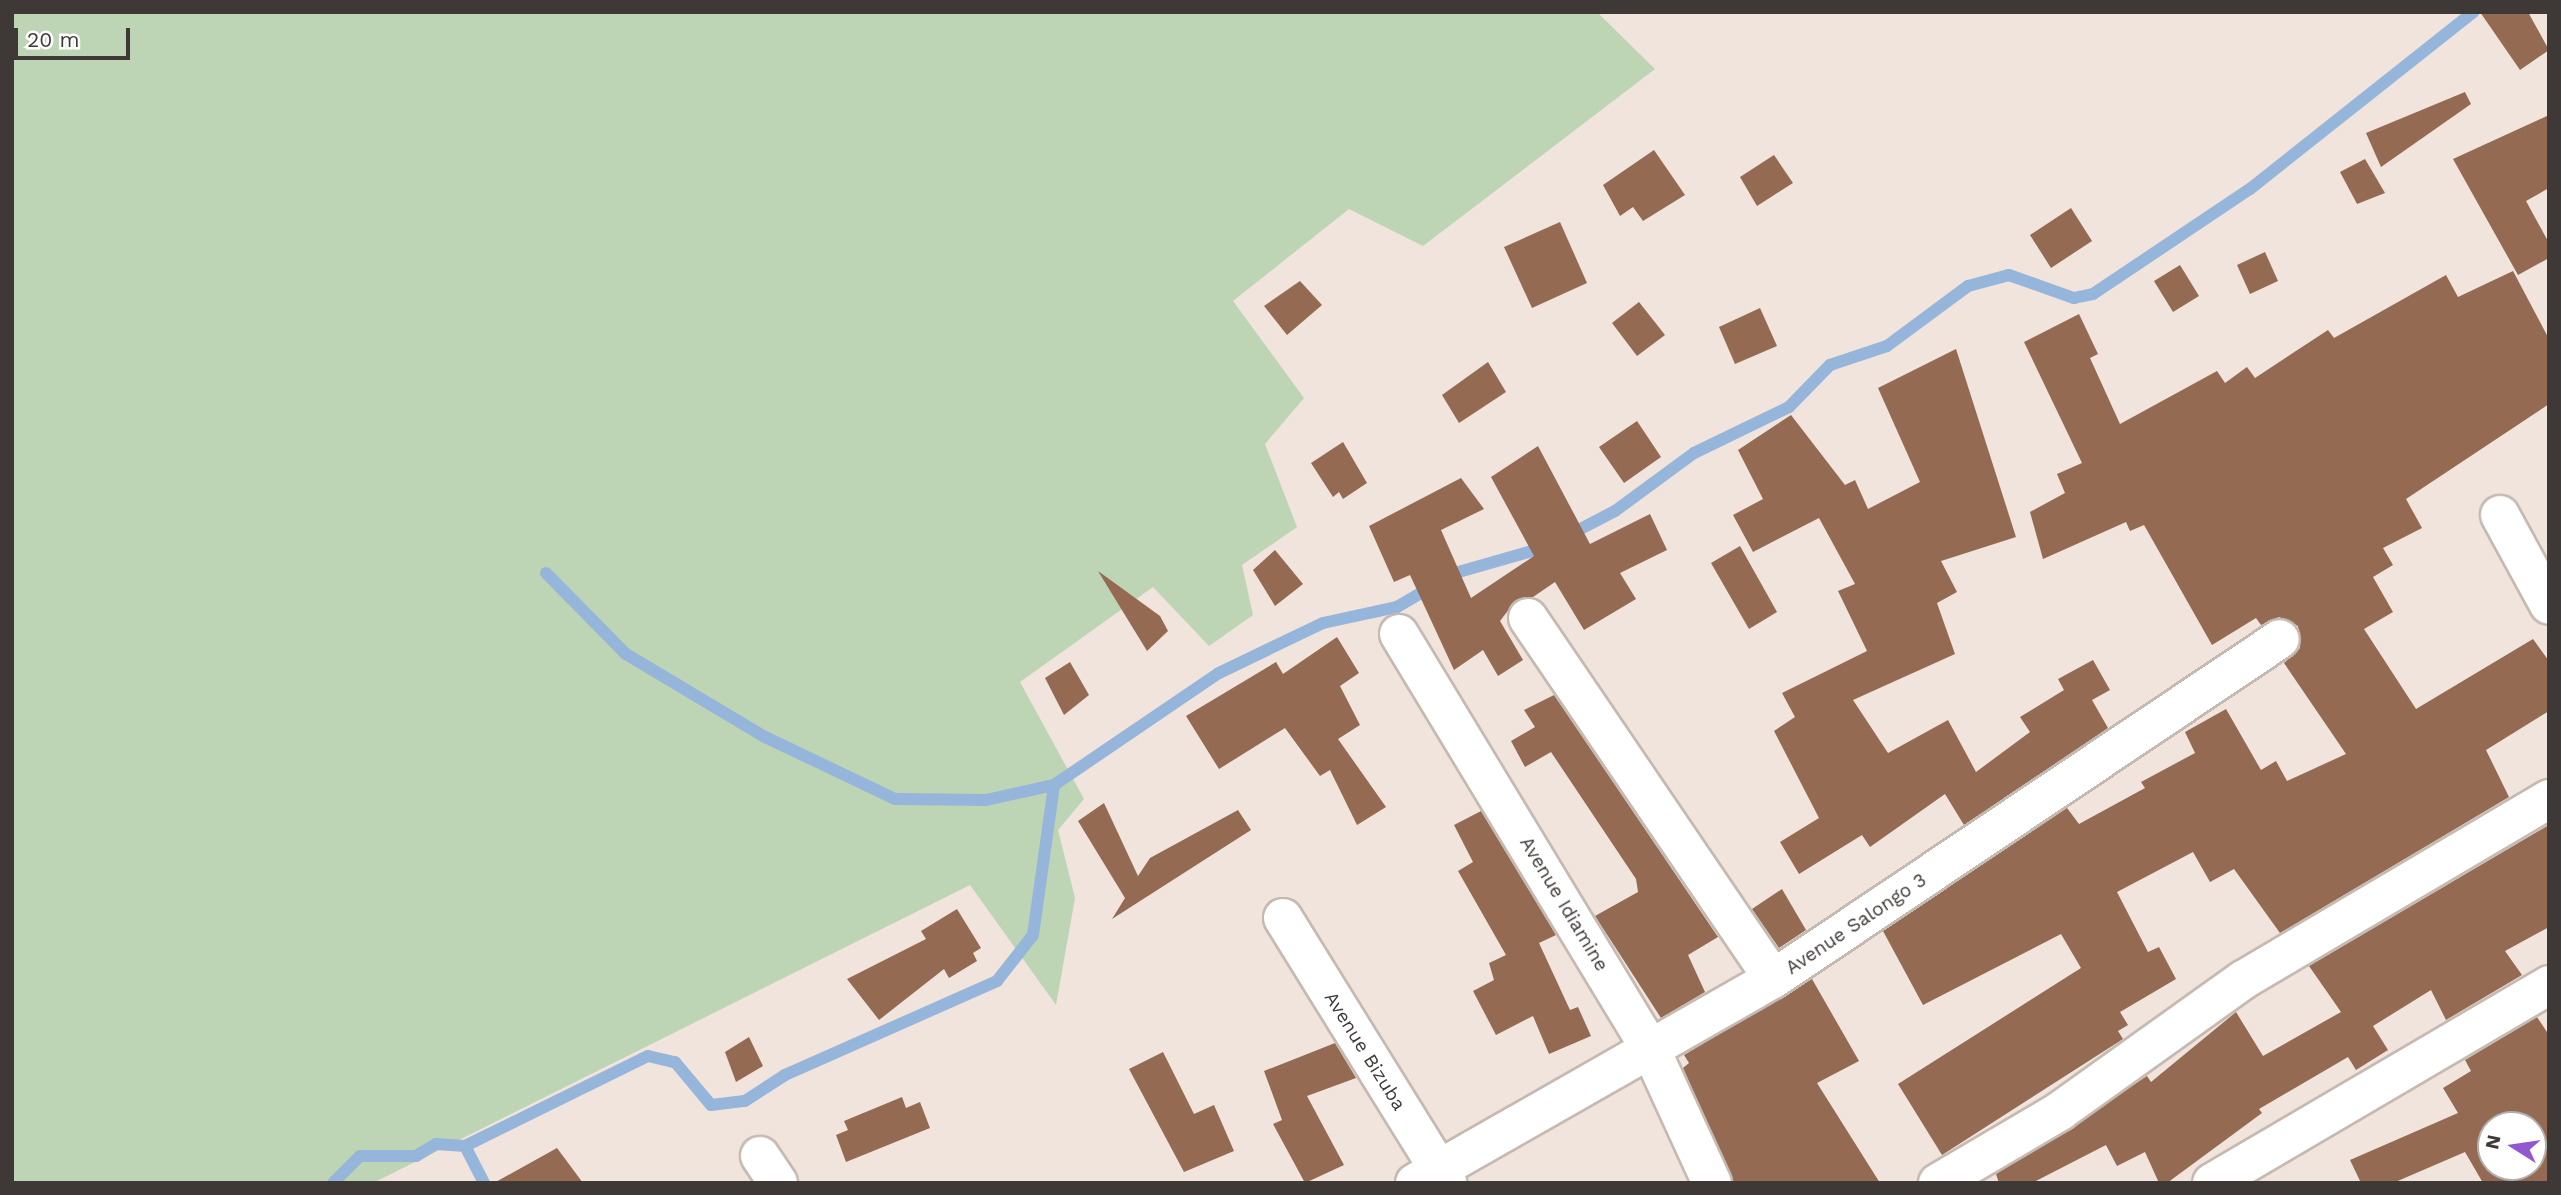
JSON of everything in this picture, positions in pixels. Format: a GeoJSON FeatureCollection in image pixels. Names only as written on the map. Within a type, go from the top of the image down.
{"type":"FeatureCollection","features":[{"type":"Feature","properties":{"kind":"street"},"geometry":{"type":"LineString","coordinates":[[2500,515],[2549,605]]}},
{"type":"Feature","properties":{"kind":"street"},"geometry":{"type":"LineString","coordinates":[[1528,618],[1773,979]]}},
{"type":"Feature","properties":{"kind":"street","name":"Avenue Idiamine"},"geometry":{"type":"LineString","coordinates":[[1399,634],[1651,1050],[1712,1183]]}},
{"type":"Feature","properties":{"kind":"street","name":"Avenue Salongo 3"},"geometry":{"type":"LineString","coordinates":[[1434,1178],[1773,979],[2280,639]]}},
{"type":"Feature","properties":{"kind":"street"},"geometry":{"type":"LineString","coordinates":[[1938,1183],[2060,1111],[2243,980],[2355,920],[2549,799]]}},
{"type":"Feature","properties":{"kind":"street","name":"Avenue Bizuba"},"geometry":{"type":"LineString","coordinates":[[1283,918],[1434,1178]]}},
{"type":"Feature","properties":{"kind":"street"},"geometry":{"type":"LineString","coordinates":[[2212,1183],[2549,985]]}},
{"type":"Feature","properties":{"kind":"green space"},"geometry":{"type":"Polygon","coordinates":[[[12,12],[1597,12],[1655,69],[1423,246],[1349,209],[1233,301],[1304,398],[1265,444],[1297,527],[1242,565],[1253,615],[1209,646],[1153,587],[1020,682],[1084,799],[1058,830],[1075,898],[1056,1005],[970,885],[373,1183],[12,1183],[12,12]]]}},
{"type":"Feature","properties":{"kind":"building"},"geometry":{"type":"Polygon","coordinates":[[[2480,12],[2528,12],[2549,50],[2520,70],[2480,12]]]}},
{"type":"Feature","properties":{"kind":"building"},"geometry":{"type":"Polygon","coordinates":[[[2465,92],[2471,104],[2381,167],[2366,133],[2465,92]]]}},
{"type":"Feature","properties":{"kind":"building"},"geometry":{"type":"Polygon","coordinates":[[[2549,115],[2549,188],[2526,201],[2549,243],[2549,258],[2518,275],[2453,159],[2549,115]]]}},
{"type":"Feature","properties":{"kind":"building"},"geometry":{"type":"Polygon","coordinates":[[[1654,150],[1685,195],[1643,221],[1633,207],[1620,216],[1603,185],[1654,150]]]}},
{"type":"Feature","properties":{"kind":"building"},"geometry":{"type":"Polygon","coordinates":[[[1774,155],[1793,183],[1757,206],[1740,177],[1774,155]]]}},
{"type":"Feature","properties":{"kind":"building"},"geometry":{"type":"Polygon","coordinates":[[[2365,159],[2385,193],[2357,204],[2340,172],[2365,159]]]}},
{"type":"Feature","properties":{"kind":"building"},"geometry":{"type":"Polygon","coordinates":[[[2071,208],[2092,241],[2051,268],[2030,235],[2071,208]]]}},
{"type":"Feature","properties":{"kind":"building"},"geometry":{"type":"Polygon","coordinates":[[[1560,222],[1587,283],[1532,308],[1504,247],[1560,222]]]}},
{"type":"Feature","properties":{"kind":"building"},"geometry":{"type":"Polygon","coordinates":[[[2265,252],[2278,281],[2250,294],[2237,265],[2265,252]]]}},
{"type":"Feature","properties":{"kind":"building"},"geometry":{"type":"Polygon","coordinates":[[[2180,265],[2199,296],[2173,312],[2154,281],[2180,265]]]}},
{"type":"Feature","properties":{"kind":"building"},"geometry":{"type":"Polygon","coordinates":[[[2513,271],[2549,339],[2549,404],[2406,499],[2422,528],[2383,548],[2393,565],[2373,577],[2393,612],[2364,629],[2416,709],[2533,639],[2549,661],[2549,711],[2486,750],[2509,797],[2280,933],[2234,869],[2210,882],[2193,852],[2117,892],[2148,952],[2159,947],[2176,979],[2120,1012],[2128,1025],[2118,1031],[2123,1039],[1942,1155],[1898,1084],[2081,968],[2061,934],[1923,1005],[1883,931],[2067,808],[2079,824],[2145,788],[2141,782],[2195,753],[2185,732],[2226,709],[2261,770],[2276,761],[2287,781],[2346,754],[2284,663],[2300,648],[2298,626],[2279,617],[2261,625],[2256,618],[2212,645],[2144,525],[2130,531],[2126,522],[2043,559],[2030,512],[2065,493],[2057,474],[2082,463],[2024,342],[2079,314],[2098,354],[2090,358],[2120,424],[2217,371],[2225,383],[2247,367],[2255,378],[2328,330],[2334,338],[2446,275],[2458,297],[2513,271]]]}},
{"type":"Feature","properties":{"kind":"building"},"geometry":{"type":"Polygon","coordinates":[[[1300,281],[1322,305],[1287,335],[1264,306],[1300,281]]]}},
{"type":"Feature","properties":{"kind":"building"},"geometry":{"type":"Polygon","coordinates":[[[1639,302],[1665,335],[1637,356],[1612,323],[1639,302]]]}},
{"type":"Feature","properties":{"kind":"building"},"geometry":{"type":"Polygon","coordinates":[[[1760,308],[1777,346],[1735,364],[1719,327],[1760,308]]]}},
{"type":"Feature","properties":{"kind":"building"},"geometry":{"type":"Polygon","coordinates":[[[1956,349],[2016,537],[1941,561],[1957,592],[1937,603],[1955,654],[1853,700],[1888,753],[1948,720],[1976,772],[2030,732],[2020,717],[2064,690],[2058,679],[2093,660],[2110,690],[2092,700],[2108,728],[1964,825],[1945,794],[1870,847],[1862,835],[1799,874],[1780,842],[1819,818],[1774,731],[1795,717],[1782,693],[1867,651],[1838,591],[1855,584],[1819,518],[1753,552],[1733,515],[1763,499],[1738,450],[1791,415],[1845,485],[1855,480],[1868,509],[1920,482],[1878,388],[1956,349]]]}},
{"type":"Feature","properties":{"kind":"building"},"geometry":{"type":"Polygon","coordinates":[[[1488,362],[1506,392],[1459,423],[1442,395],[1488,362]]]}},
{"type":"Feature","properties":{"kind":"building"},"geometry":{"type":"Polygon","coordinates":[[[1637,421],[1661,457],[1624,483],[1599,447],[1637,421]]]}},
{"type":"Feature","properties":{"kind":"building"},"geometry":{"type":"Polygon","coordinates":[[[1343,442],[1367,483],[1343,499],[1339,492],[1333,497],[1311,463],[1343,442]]]}},
{"type":"Feature","properties":{"kind":"building"},"geometry":{"type":"Polygon","coordinates":[[[1538,446],[1590,544],[1650,514],[1667,550],[1620,573],[1636,599],[1584,630],[1555,582],[1533,597],[1516,600],[1500,621],[1523,660],[1498,676],[1483,650],[1454,670],[1410,575],[1394,582],[1369,526],[1461,478],[1484,509],[1441,530],[1471,598],[1534,556],[1491,477],[1538,446]]]}},
{"type":"Feature","properties":{"kind":"building"},"geometry":{"type":"Polygon","coordinates":[[[1740,546],[1777,612],[1749,629],[1711,563],[1740,546]]]}},
{"type":"Feature","properties":{"kind":"building"},"geometry":{"type":"Polygon","coordinates":[[[1275,550],[1303,584],[1275,606],[1253,570],[1275,550]]]}},
{"type":"Feature","properties":{"kind":"building"},"geometry":{"type":"Polygon","coordinates":[[[1098,571],[1160,616],[1168,631],[1147,651],[1098,571]]]}},
{"type":"Feature","properties":{"kind":"building"},"geometry":{"type":"Polygon","coordinates":[[[1337,637],[1359,673],[1340,686],[1360,725],[1338,739],[1386,807],[1357,825],[1330,770],[1320,776],[1285,728],[1219,769],[1186,716],[1276,662],[1283,674],[1337,637]]]}},
{"type":"Feature","properties":{"kind":"building"},"geometry":{"type":"Polygon","coordinates":[[[1070,662],[1089,695],[1064,715],[1045,678],[1070,662]]]}},
{"type":"Feature","properties":{"kind":"building"},"geometry":{"type":"Polygon","coordinates":[[[1554,695],[1718,937],[1688,955],[1705,992],[1661,1018],[1595,916],[1638,892],[1636,879],[1551,752],[1525,767],[1511,741],[1535,727],[1524,710],[1554,695]]]}},
{"type":"Feature","properties":{"kind":"building"},"geometry":{"type":"Polygon","coordinates":[[[1104,803],[1138,876],[1150,858],[1238,810],[1251,830],[1112,919],[1125,898],[1078,821],[1104,803]]]}},
{"type":"Feature","properties":{"kind":"building"},"geometry":{"type":"Polygon","coordinates":[[[1481,811],[1556,935],[1539,943],[1570,1010],[1578,1007],[1591,1036],[1549,1054],[1533,1016],[1496,1035],[1473,991],[1494,980],[1489,963],[1506,955],[1458,871],[1473,862],[1454,825],[1481,811]]]}},
{"type":"Feature","properties":{"kind":"building"},"geometry":{"type":"Polygon","coordinates":[[[2549,825],[2549,927],[2505,951],[2522,975],[2446,1020],[2431,990],[2373,1026],[2388,1050],[2356,1070],[2348,1057],[2259,1109],[2262,1113],[2167,1183],[2159,1183],[2145,1152],[2117,1166],[2106,1145],[2032,1183],[1999,1183],[1996,1174],[2147,1076],[2151,1082],[2236,1012],[2263,1056],[2341,1012],[2309,966],[2549,825]]]}},
{"type":"Feature","properties":{"kind":"building"},"geometry":{"type":"Polygon","coordinates":[[[1782,889],[1806,930],[1779,948],[1752,909],[1782,889]]]}},
{"type":"Feature","properties":{"kind":"building"},"geometry":{"type":"Polygon","coordinates":[[[957,909],[981,948],[973,953],[977,961],[949,978],[944,969],[879,1020],[847,979],[926,939],[921,931],[957,909]]]}},
{"type":"Feature","properties":{"kind":"building"},"geometry":{"type":"Polygon","coordinates":[[[1812,979],[1859,1061],[1817,1083],[1880,1183],[1733,1183],[1683,1068],[1689,1063],[1684,1055],[1812,979]]]}},
{"type":"Feature","properties":{"kind":"building"},"geometry":{"type":"Polygon","coordinates":[[[2537,1017],[2549,1035],[2549,1183],[2482,1181],[2547,1181],[2547,1111],[2477,1111],[2477,1173],[2465,1152],[2393,1183],[2361,1183],[2350,1160],[2458,1113],[2443,1088],[2471,1071],[2465,1060],[2537,1017]]]}},
{"type":"Feature","properties":{"kind":"building"},"geometry":{"type":"Polygon","coordinates":[[[749,1037],[763,1066],[736,1082],[725,1052],[749,1037]]]}},
{"type":"Feature","properties":{"kind":"building"},"geometry":{"type":"Polygon","coordinates":[[[1335,1043],[1356,1078],[1307,1096],[1344,1165],[1305,1183],[1273,1124],[1282,1120],[1264,1071],[1335,1043]]]}},
{"type":"Feature","properties":{"kind":"building"},"geometry":{"type":"Polygon","coordinates":[[[1163,1052],[1194,1114],[1214,1105],[1234,1151],[1184,1172],[1129,1069],[1163,1052]]]}},
{"type":"Feature","properties":{"kind":"building"},"geometry":{"type":"Polygon","coordinates":[[[902,1097],[906,1108],[920,1102],[930,1128],[846,1162],[836,1135],[848,1130],[844,1121],[902,1097]]]}},
{"type":"Feature","properties":{"kind":"building"},"geometry":{"type":"Polygon","coordinates":[[[557,1148],[583,1183],[494,1183],[557,1148]]]}},
{"type":"Feature","properties":{"kind":"waterway"},"geometry":{"type":"LineString","coordinates":[[1569,535],[1615,511],[1694,453],[1789,407],[1830,365],[1887,346],[1968,286],[2009,275],[2074,298],[2093,294],[2250,189],[2473,12]]}},
{"type":"Feature","properties":{"kind":"waterway"},"geometry":{"type":"LineString","coordinates":[[546,573],[626,654],[763,736],[895,799],[986,800],[1054,785],[1219,673],[1323,623],[1397,607],[1455,573],[1546,547]]}},
{"type":"Feature","properties":{"kind":"waterway"},"geometry":{"type":"LineString","coordinates":[[465,1146],[648,1056],[675,1062],[711,1105],[745,1101],[785,1075],[997,981],[1033,935],[1054,785]]}},
{"type":"Feature","properties":{"kind":"waterway"},"geometry":{"type":"LineString","coordinates":[[333,1183],[360,1156],[416,1156],[436,1144],[465,1146],[484,1183]]}}]}
